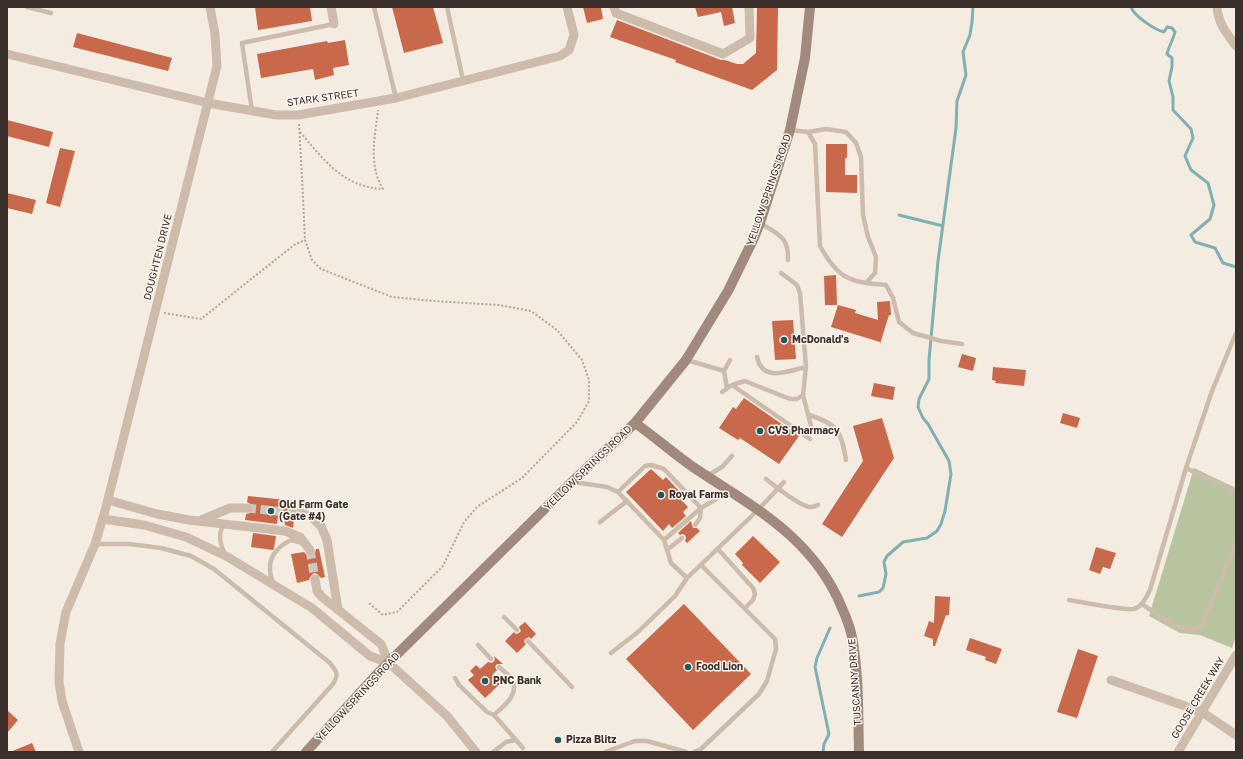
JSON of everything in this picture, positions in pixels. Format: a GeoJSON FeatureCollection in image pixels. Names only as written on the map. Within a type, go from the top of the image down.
{"type":"FeatureCollection","features":[{"type":"Feature","properties":{"kind":"main road","name":"YELLOW SPRINGS ROAD"},"geometry":{"type":"LineString","coordinates":[[306,752],[389,663],[572,482],[635,423],[686,360],[728,291],[760,223],[790,130],[805,58],[810,7]]}},
{"type":"Feature","properties":{"kind":"main road","name":"TUSCANNY DRIVE"},"geometry":{"type":"LineString","coordinates":[[635,423],[707,476],[775,521],[803,547],[825,574],[842,608],[852,636],[855,660],[859,752]]}},
{"type":"Feature","properties":{"kind":"street","name":"DOUGHTEN DRIVE"},"geometry":{"type":"LineString","coordinates":[[79,752],[62,701],[59,682],[60,644],[66,612],[95,544],[104,515],[217,66],[215,34],[210,7]]}},
{"type":"Feature","properties":{"kind":"street"},"geometry":{"type":"LineString","coordinates":[[331,7],[334,24]]}},
{"type":"Feature","properties":{"kind":"street","name":"STARK STREET"},"geometry":{"type":"LineString","coordinates":[[7,54],[208,103],[276,115],[298,114],[396,98],[560,56],[569,50],[574,35],[568,7]]}},
{"type":"Feature","properties":{"kind":"street"},"geometry":{"type":"LineString","coordinates":[[614,7],[616,13],[723,54],[750,38],[749,7]]}},
{"type":"Feature","properties":{"kind":"street"},"geometry":{"type":"LineString","coordinates":[[1216,7],[1217,15],[1223,29],[1236,46]]}},
{"type":"Feature","properties":{"kind":"street"},"geometry":{"type":"LineString","coordinates":[[108,500],[157,514],[197,521],[285,531],[300,537],[307,547]]}},
{"type":"Feature","properties":{"kind":"street"},"geometry":{"type":"LineString","coordinates":[[197,521],[230,508],[247,508]]}},
{"type":"Feature","properties":{"kind":"street"},"geometry":{"type":"LineString","coordinates":[[295,514],[302,514],[311,517],[321,526],[327,540],[338,610]]}},
{"type":"Feature","properties":{"kind":"street"},"geometry":{"type":"LineString","coordinates":[[104,515],[186,537],[226,556],[312,608],[370,656],[389,663],[447,716],[476,752]]}},
{"type":"Feature","properties":{"kind":"street"},"geometry":{"type":"LineString","coordinates":[[315,579],[317,591],[322,597],[381,644],[389,663]]}},
{"type":"Feature","properties":{"kind":"street","name":"GOOSE CREEK WAY"},"geometry":{"type":"LineString","coordinates":[[1178,752],[1236,655]]}},
{"type":"Feature","properties":{"kind":"street"},"geometry":{"type":"LineString","coordinates":[[1111,680],[1202,712],[1236,735]]}},
{"type":"Feature","properties":{"kind":"lane"},"geometry":{"type":"LineString","coordinates":[[27,7],[51,13]]}},
{"type":"Feature","properties":{"kind":"lane"},"geometry":{"type":"LineString","coordinates":[[374,7],[396,98]]}},
{"type":"Feature","properties":{"kind":"lane"},"geometry":{"type":"LineString","coordinates":[[447,7],[463,80]]}},
{"type":"Feature","properties":{"kind":"lane"},"geometry":{"type":"LineString","coordinates":[[252,111],[242,43],[334,24]]}},
{"type":"Feature","properties":{"kind":"lane"},"geometry":{"type":"LineString","coordinates":[[790,130],[808,132],[826,129],[846,132],[856,143],[861,157],[864,215],[868,237],[876,257],[875,273],[866,283]]}},
{"type":"Feature","properties":{"kind":"lane"},"geometry":{"type":"LineString","coordinates":[[808,132],[815,144],[820,246],[828,260],[844,277],[866,283],[886,285],[893,298],[899,322],[913,333],[941,341],[962,344]]}},
{"type":"Feature","properties":{"kind":"lane"},"geometry":{"type":"LineString","coordinates":[[760,223],[782,237],[788,249],[788,260]]}},
{"type":"Feature","properties":{"kind":"lane"},"geometry":{"type":"LineString","coordinates":[[781,273],[797,285],[800,293],[806,367],[803,395],[812,430]]}},
{"type":"Feature","properties":{"kind":"lane"},"geometry":{"type":"LineString","coordinates":[[1069,600],[1129,609],[1134,609],[1142,604],[1150,590],[1186,468],[1212,392],[1236,333]]}},
{"type":"Feature","properties":{"kind":"lane"},"geometry":{"type":"LineString","coordinates":[[756,357],[761,367],[771,373],[777,374],[806,367]]}},
{"type":"Feature","properties":{"kind":"lane"},"geometry":{"type":"LineString","coordinates":[[686,360],[724,371]]}},
{"type":"Feature","properties":{"kind":"lane"},"geometry":{"type":"LineString","coordinates":[[727,388],[724,371],[730,360]]}},
{"type":"Feature","properties":{"kind":"lane"},"geometry":{"type":"LineString","coordinates":[[722,392],[732,385],[745,381],[790,399],[797,399],[803,395]]}},
{"type":"Feature","properties":{"kind":"lane"},"geometry":{"type":"LineString","coordinates":[[732,385],[810,438]]}},
{"type":"Feature","properties":{"kind":"lane"},"geometry":{"type":"LineString","coordinates":[[809,415],[823,419],[834,426],[842,440],[846,460]]}},
{"type":"Feature","properties":{"kind":"lane"},"geometry":{"type":"LineString","coordinates":[[707,476],[722,468],[732,456]]}},
{"type":"Feature","properties":{"kind":"lane"},"geometry":{"type":"LineString","coordinates":[[618,492],[645,466],[651,465],[664,469],[701,508],[700,518],[695,525]]}},
{"type":"Feature","properties":{"kind":"lane"},"geometry":{"type":"LineString","coordinates":[[1186,468],[1236,492]]}},
{"type":"Feature","properties":{"kind":"lane"},"geometry":{"type":"LineString","coordinates":[[766,479],[777,489],[807,507],[818,505]]}},
{"type":"Feature","properties":{"kind":"lane"},"geometry":{"type":"LineString","coordinates":[[572,482],[607,487],[618,492],[664,540],[671,563],[687,578]]}},
{"type":"Feature","properties":{"kind":"lane"},"geometry":{"type":"LineString","coordinates":[[611,653],[638,632],[675,596],[687,578],[758,510],[784,482]]}},
{"type":"Feature","properties":{"kind":"lane"},"geometry":{"type":"LineString","coordinates":[[664,540],[701,508],[730,491]]}},
{"type":"Feature","properties":{"kind":"lane"},"geometry":{"type":"LineString","coordinates":[[600,522],[627,501]]}},
{"type":"Feature","properties":{"kind":"lane"},"geometry":{"type":"LineString","coordinates":[[226,524],[222,527],[219,535],[220,546],[226,556]]}},
{"type":"Feature","properties":{"kind":"lane"},"geometry":{"type":"LineString","coordinates":[[667,550],[682,538]]}},
{"type":"Feature","properties":{"kind":"lane"},"geometry":{"type":"LineString","coordinates":[[273,585],[270,570],[273,556],[280,546],[290,540],[307,547]]}},
{"type":"Feature","properties":{"kind":"lane"},"geometry":{"type":"LineString","coordinates":[[95,544],[129,544],[161,548],[190,556],[214,569],[330,663],[336,671],[337,678],[272,752]]}},
{"type":"Feature","properties":{"kind":"lane"},"geometry":{"type":"LineString","coordinates":[[1142,604],[1179,627],[1196,629],[1201,626],[1236,544]]}},
{"type":"Feature","properties":{"kind":"lane"},"geometry":{"type":"LineString","coordinates":[[718,549],[753,588],[755,594],[753,600],[745,608]]}},
{"type":"Feature","properties":{"kind":"lane"},"geometry":{"type":"LineString","coordinates":[[694,752],[701,749],[759,694],[766,681],[776,648],[775,639],[702,565]]}},
{"type":"Feature","properties":{"kind":"lane"},"geometry":{"type":"LineString","coordinates":[[504,617],[517,630]]}},
{"type":"Feature","properties":{"kind":"lane"},"geometry":{"type":"LineString","coordinates":[[528,641],[572,687]]}},
{"type":"Feature","properties":{"kind":"lane"},"geometry":{"type":"LineString","coordinates":[[478,645],[491,659]]}},
{"type":"Feature","properties":{"kind":"lane"},"geometry":{"type":"LineString","coordinates":[[494,715],[513,697],[513,680],[500,667]]}},
{"type":"Feature","properties":{"kind":"lane"},"geometry":{"type":"LineString","coordinates":[[455,678],[459,685],[487,712],[494,715],[523,748]]}},
{"type":"Feature","properties":{"kind":"lane"},"geometry":{"type":"LineString","coordinates":[[493,752],[506,742],[515,740]]}},
{"type":"Feature","properties":{"kind":"lane"},"geometry":{"type":"LineString","coordinates":[[605,752],[635,741],[647,741],[686,752]]}},
{"type":"Feature","properties":{"kind":"path"},"geometry":{"type":"LineString","coordinates":[[299,131],[323,159],[340,174],[356,184],[383,189],[378,181],[373,159],[380,101]]}},
{"type":"Feature","properties":{"kind":"path"},"geometry":{"type":"LineString","coordinates":[[298,114],[305,240],[312,260],[322,269],[392,297],[499,305],[531,311],[557,330],[582,360],[589,380],[589,401],[577,422],[522,478],[477,507],[464,522],[443,566],[397,612],[383,615],[368,602]]}},
{"type":"Feature","properties":{"kind":"path"},"geometry":{"type":"LineString","coordinates":[[155,312],[201,320],[294,245],[305,240]]}},
{"type":"Feature","properties":{"kind":"green space"},"geometry":{"type":"Polygon","coordinates":[[[1194,468],[1236,488],[1236,636],[1232,648],[1200,635],[1180,633],[1149,616],[1194,468]]]}},
{"type":"Feature","properties":{"kind":"building"},"geometry":{"type":"Polygon","coordinates":[[[255,7],[310,7],[312,21],[258,30],[255,7]]]}},
{"type":"Feature","properties":{"kind":"building"},"geometry":{"type":"Polygon","coordinates":[[[392,7],[433,7],[443,43],[404,53],[392,7]]]}},
{"type":"Feature","properties":{"kind":"building"},"geometry":{"type":"Polygon","coordinates":[[[583,7],[601,7],[603,19],[587,23],[583,7]]]}},
{"type":"Feature","properties":{"kind":"building"},"geometry":{"type":"Polygon","coordinates":[[[695,7],[732,7],[735,23],[724,26],[721,12],[698,17],[695,7]]]}},
{"type":"Feature","properties":{"kind":"building"},"geometry":{"type":"Polygon","coordinates":[[[757,7],[778,7],[777,70],[752,90],[675,62],[676,60],[610,37],[617,20],[721,60],[743,64],[756,53],[757,7]]]}},
{"type":"Feature","properties":{"kind":"building"},"geometry":{"type":"Polygon","coordinates":[[[77,33],[172,58],[168,71],[73,47],[77,33]]]}},
{"type":"Feature","properties":{"kind":"building"},"geometry":{"type":"Polygon","coordinates":[[[345,40],[349,65],[333,68],[334,75],[315,80],[313,69],[261,78],[257,54],[327,41],[328,43],[345,40]]]}},
{"type":"Feature","properties":{"kind":"building"},"geometry":{"type":"Polygon","coordinates":[[[7,120],[53,132],[49,147],[7,136],[7,120]]]}},
{"type":"Feature","properties":{"kind":"building"},"geometry":{"type":"Polygon","coordinates":[[[826,144],[847,144],[845,175],[857,175],[857,193],[826,192],[826,144]]]}},
{"type":"Feature","properties":{"kind":"building"},"geometry":{"type":"Polygon","coordinates":[[[60,148],[75,151],[60,207],[46,203],[60,148]]]}},
{"type":"Feature","properties":{"kind":"building"},"geometry":{"type":"Polygon","coordinates":[[[7,193],[36,200],[32,214],[7,208],[7,193]]]}},
{"type":"Feature","properties":{"kind":"building"},"geometry":{"type":"Polygon","coordinates":[[[836,275],[837,305],[825,305],[824,276],[836,275]]]}},
{"type":"Feature","properties":{"kind":"building"},"geometry":{"type":"Polygon","coordinates":[[[890,301],[891,315],[889,315],[880,344],[880,342],[831,327],[838,305],[856,310],[855,313],[878,320],[877,302],[890,301]]]}},
{"type":"Feature","properties":{"kind":"building","name":"McDonald's"},"geometry":{"type":"Polygon","coordinates":[[[793,320],[796,359],[775,360],[772,321],[793,320]]]}},
{"type":"Feature","properties":{"kind":"building"},"geometry":{"type":"Polygon","coordinates":[[[962,354],[976,358],[973,371],[958,367],[962,354]]]}},
{"type":"Feature","properties":{"kind":"building"},"geometry":{"type":"Polygon","coordinates":[[[993,367],[1026,370],[1024,386],[995,383],[996,381],[992,380],[993,367]]]}},
{"type":"Feature","properties":{"kind":"building"},"geometry":{"type":"Polygon","coordinates":[[[874,383],[895,387],[893,400],[871,396],[874,383]]]}},
{"type":"Feature","properties":{"kind":"building","name":"CVS Pharmacy"},"geometry":{"type":"Polygon","coordinates":[[[744,398],[799,436],[779,464],[740,438],[738,440],[719,428],[733,407],[736,409],[744,398]]]}},
{"type":"Feature","properties":{"kind":"building"},"geometry":{"type":"Polygon","coordinates":[[[1063,413],[1080,418],[1077,428],[1060,423],[1063,413]]]}},
{"type":"Feature","properties":{"kind":"building"},"geometry":{"type":"Polygon","coordinates":[[[882,418],[894,458],[842,537],[822,524],[863,461],[853,426],[882,418]]]}},
{"type":"Feature","properties":{"kind":"building","name":"Royal Farms"},"geometry":{"type":"Polygon","coordinates":[[[651,469],[663,480],[666,477],[679,491],[676,494],[688,507],[683,512],[686,516],[672,528],[669,524],[663,531],[626,492],[651,469]]]}},
{"type":"Feature","properties":{"kind":"building","name":"Old Farm Gate (Gate #4)"},"geometry":{"type":"Polygon","coordinates":[[[248,496],[296,501],[295,507],[292,508],[289,513],[294,519],[293,528],[285,525],[280,500],[277,524],[245,520],[246,514],[250,513],[253,508],[252,505],[247,502],[248,496]]]}},
{"type":"Feature","properties":{"kind":"building"},"geometry":{"type":"Polygon","coordinates":[[[691,521],[693,528],[697,528],[700,531],[687,543],[685,541],[685,535],[680,535],[678,533],[691,521]]]}},
{"type":"Feature","properties":{"kind":"building"},"geometry":{"type":"Polygon","coordinates":[[[253,533],[276,536],[273,550],[251,547],[253,533]]]}},
{"type":"Feature","properties":{"kind":"building"},"geometry":{"type":"Polygon","coordinates":[[[753,536],[780,562],[760,583],[742,565],[743,563],[735,554],[753,536]]]}},
{"type":"Feature","properties":{"kind":"building"},"geometry":{"type":"Polygon","coordinates":[[[1096,547],[1116,553],[1110,569],[1103,567],[1100,574],[1089,570],[1096,547]]]}},
{"type":"Feature","properties":{"kind":"building","name":"Old Farm Gate (Gate #4)"},"geometry":{"type":"Polygon","coordinates":[[[316,549],[319,549],[325,577],[321,578],[314,573],[309,580],[297,583],[291,554],[304,552],[311,556],[315,553],[316,549]]]}},
{"type":"Feature","properties":{"kind":"building"},"geometry":{"type":"Polygon","coordinates":[[[935,596],[950,597],[949,615],[946,615],[935,646],[933,646],[933,639],[924,636],[929,621],[934,623],[935,596]]]}},
{"type":"Feature","properties":{"kind":"building","name":"Food Lion"},"geometry":{"type":"Polygon","coordinates":[[[684,604],[751,674],[693,730],[626,659],[684,604]]]}},
{"type":"Feature","properties":{"kind":"building"},"geometry":{"type":"Polygon","coordinates":[[[525,622],[536,634],[531,639],[529,637],[525,639],[524,642],[526,644],[517,653],[505,641],[514,632],[516,634],[519,633],[521,631],[519,627],[525,622]]]}},
{"type":"Feature","properties":{"kind":"building"},"geometry":{"type":"Polygon","coordinates":[[[970,638],[1002,649],[996,664],[985,660],[986,657],[966,650],[970,638]]]}},
{"type":"Feature","properties":{"kind":"building"},"geometry":{"type":"Polygon","coordinates":[[[1078,649],[1098,656],[1077,718],[1057,712],[1078,649]]]}},
{"type":"Feature","properties":{"kind":"building","name":"PNC Bank"},"geometry":{"type":"Polygon","coordinates":[[[494,656],[503,664],[497,664],[495,667],[497,670],[493,674],[502,682],[485,698],[468,680],[474,675],[470,671],[476,665],[480,669],[488,662],[492,663],[495,660],[494,656]]]}},
{"type":"Feature","properties":{"kind":"building"},"geometry":{"type":"Polygon","coordinates":[[[7,710],[18,720],[7,733],[7,710]]]}},
{"type":"Feature","properties":{"kind":"building"},"geometry":{"type":"Polygon","coordinates":[[[32,743],[36,752],[10,752],[32,743]]]}},
{"type":"Feature","properties":{"kind":"waterway"},"geometry":{"type":"LineString","coordinates":[[859,596],[879,592],[883,588],[886,574],[884,562],[887,556],[903,542],[927,538],[937,531],[945,511],[951,474],[949,461],[918,407],[919,399],[929,379],[929,360],[938,261],[956,128],[957,101],[966,75],[963,52],[970,35],[973,7]]}},
{"type":"Feature","properties":{"kind":"waterway"},"geometry":{"type":"LineString","coordinates":[[1131,7],[1140,18],[1155,29],[1164,32],[1167,27],[1172,28],[1175,32],[1167,54],[1172,58],[1169,81],[1173,97],[1173,110],[1191,129],[1193,138],[1185,156],[1191,170],[1208,183],[1214,205],[1210,219],[1191,235],[1195,242],[1215,248],[1223,263],[1236,267]]}},
{"type":"Feature","properties":{"kind":"waterway"},"geometry":{"type":"LineString","coordinates":[[899,215],[943,226]]}},
{"type":"Feature","properties":{"kind":"waterway"},"geometry":{"type":"LineString","coordinates":[[823,752],[824,744],[829,734],[815,667],[817,658],[830,628]]}},
{"type":"Feature","properties":{"kind":"tunnel"},"geometry":{"type":"LineString","coordinates":[[247,508],[295,513]]}},
{"type":"Feature","properties":{"kind":"tunnel"},"geometry":{"type":"LineString","coordinates":[[310,550],[315,579]]}},
{"type":"Feature","properties":{"kind":"place","name":"McDonald's"},"geometry":{"type":"Point","coordinates":[784,340]}},
{"type":"Feature","properties":{"kind":"place","name":"CVS Pharmacy"},"geometry":{"type":"Point","coordinates":[760,431]}},
{"type":"Feature","properties":{"kind":"place","name":"Royal Farms"},"geometry":{"type":"Point","coordinates":[661,495]}},
{"type":"Feature","properties":{"kind":"place","name":"Old Farm Gate (Gate #4)"},"geometry":{"type":"Point","coordinates":[271,511]}},
{"type":"Feature","properties":{"kind":"place","name":"Food Lion"},"geometry":{"type":"Point","coordinates":[688,667]}},
{"type":"Feature","properties":{"kind":"place","name":"PNC Bank"},"geometry":{"type":"Point","coordinates":[485,681]}},
{"type":"Feature","properties":{"kind":"place","name":"Pizza Blitz"},"geometry":{"type":"Point","coordinates":[558,740]}}]}
